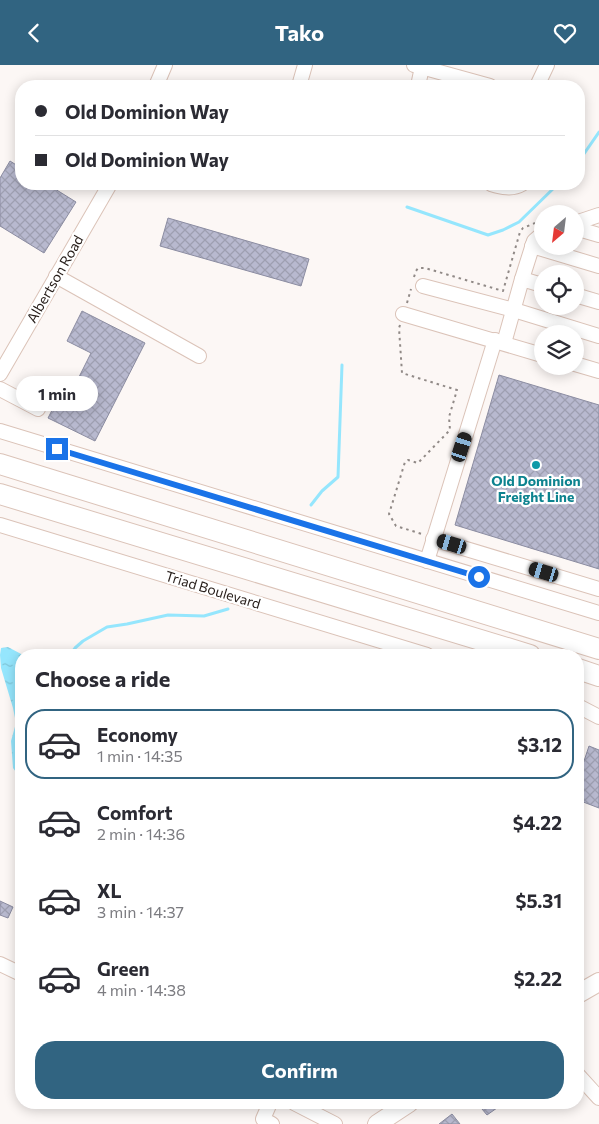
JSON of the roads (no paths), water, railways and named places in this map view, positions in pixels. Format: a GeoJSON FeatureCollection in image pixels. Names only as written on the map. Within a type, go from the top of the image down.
{"type":"FeatureCollection","features":[{"type":"Feature","properties":{"kind":"highway"},"geometry":{"type":"LineString","coordinates":[[0,464],[599,649]]}},
{"type":"Feature","properties":{"kind":"highway"},"geometry":{"type":"LineString","coordinates":[[0,493],[510,649]]}},
{"type":"Feature","properties":{"kind":"highway"},"geometry":{"type":"LineString","coordinates":[[522,625],[599,642]]}},
{"type":"Feature","properties":{"kind":"highway"},"geometry":{"type":"LineString","coordinates":[[584,671],[599,676]]}},
{"type":"Feature","properties":{"kind":"main road"},"geometry":{"type":"LineString","coordinates":[[584,991],[599,982]]}},
{"type":"Feature","properties":{"kind":"main road"},"geometry":{"type":"LineString","coordinates":[[387,1122],[402,1109]]}},
{"type":"Feature","properties":{"kind":"street"},"geometry":{"type":"LineString","coordinates":[[159,80],[165,65]]}},
{"type":"Feature","properties":{"kind":"street"},"geometry":{"type":"LineString","coordinates":[[301,80],[305,65]]}},
{"type":"Feature","properties":{"kind":"street"},"geometry":{"type":"LineString","coordinates":[[540,80],[547,65]]}},
{"type":"Feature","properties":{"kind":"street"},"geometry":{"type":"LineString","coordinates":[[420,80],[425,67],[469,80]]}},
{"type":"Feature","properties":{"kind":"street","name":"Albertson Road"},"geometry":{"type":"LineString","coordinates":[[0,374],[106,190]]}},
{"type":"Feature","properties":{"kind":"street"},"geometry":{"type":"LineString","coordinates":[[584,220],[599,215]]}},
{"type":"Feature","properties":{"kind":"street"},"geometry":{"type":"LineString","coordinates":[[584,231],[599,235]]}},
{"type":"Feature","properties":{"kind":"street"},"geometry":{"type":"LineString","coordinates":[[427,561],[433,538],[500,342],[514,310],[534,241]]}},
{"type":"Feature","properties":{"kind":"street"},"geometry":{"type":"LineString","coordinates":[[532,246],[599,266]]}},
{"type":"Feature","properties":{"kind":"street"},"geometry":{"type":"LineString","coordinates":[[56,276],[200,356]]}},
{"type":"Feature","properties":{"kind":"street"},"geometry":{"type":"LineString","coordinates":[[522,279],[534,283]]}},
{"type":"Feature","properties":{"kind":"street"},"geometry":{"type":"LineString","coordinates":[[416,285],[514,310],[599,336]]}},
{"type":"Feature","properties":{"kind":"street"},"geometry":{"type":"LineString","coordinates":[[584,298],[599,302]]}},
{"type":"Feature","properties":{"kind":"street"},"geometry":{"type":"LineString","coordinates":[[403,314],[534,353]]}},
{"type":"Feature","properties":{"kind":"street"},"geometry":{"type":"LineString","coordinates":[[584,367],[599,371]]}},
{"type":"Feature","properties":{"kind":"street"},"geometry":{"type":"LineString","coordinates":[[0,389],[38,409]]}},
{"type":"Feature","properties":{"kind":"street"},"geometry":{"type":"LineString","coordinates":[[0,431],[599,613]]}},
{"type":"Feature","properties":{"kind":"street","name":"Triad Boulevard"},"geometry":{"type":"LineString","coordinates":[[0,525],[407,649]]}},
{"type":"Feature","properties":{"kind":"street"},"geometry":{"type":"LineString","coordinates":[[433,538],[599,589]]}},
{"type":"Feature","properties":{"kind":"street"},"geometry":{"type":"LineString","coordinates":[[0,964],[15,971]]}},
{"type":"Feature","properties":{"kind":"street"},"geometry":{"type":"LineString","coordinates":[[584,1082],[599,1098]]}},
{"type":"Feature","properties":{"kind":"street"},"geometry":{"type":"LineString","coordinates":[[268,1109],[264,1119],[272,1124]]}},
{"type":"Feature","properties":{"kind":"street"},"geometry":{"type":"LineString","coordinates":[[306,1109],[335,1124]]}},
{"type":"Feature","properties":{"kind":"water"},"geometry":{"type":"Polygon","coordinates":[[[8,647],[15,651],[15,718],[1,668],[1,648],[8,647]]]}},
{"type":"Feature","properties":{"kind":"water"},"geometry":{"type":"Polygon","coordinates":[[[15,727],[15,771],[13,768],[11,741],[15,727]]]}},
{"type":"Feature","properties":{"kind":"waterway"},"geometry":{"type":"LineString","coordinates":[[585,152],[599,132]]}},
{"type":"Feature","properties":{"kind":"waterway"},"geometry":{"type":"LineString","coordinates":[[407,207],[488,235],[519,222],[552,190]]}},
{"type":"Feature","properties":{"kind":"waterway"},"geometry":{"type":"LineString","coordinates":[[311,505],[322,491],[338,477],[342,365]]}},
{"type":"Feature","properties":{"kind":"waterway"},"geometry":{"type":"LineString","coordinates":[[74,649],[83,641],[107,627],[168,615],[204,616],[228,609]]}},
{"type":"Feature","properties":{"kind":"place","name":"Old Dominion Freight Line"},"geometry":{"type":"Point","coordinates":[536,465]}}]}
